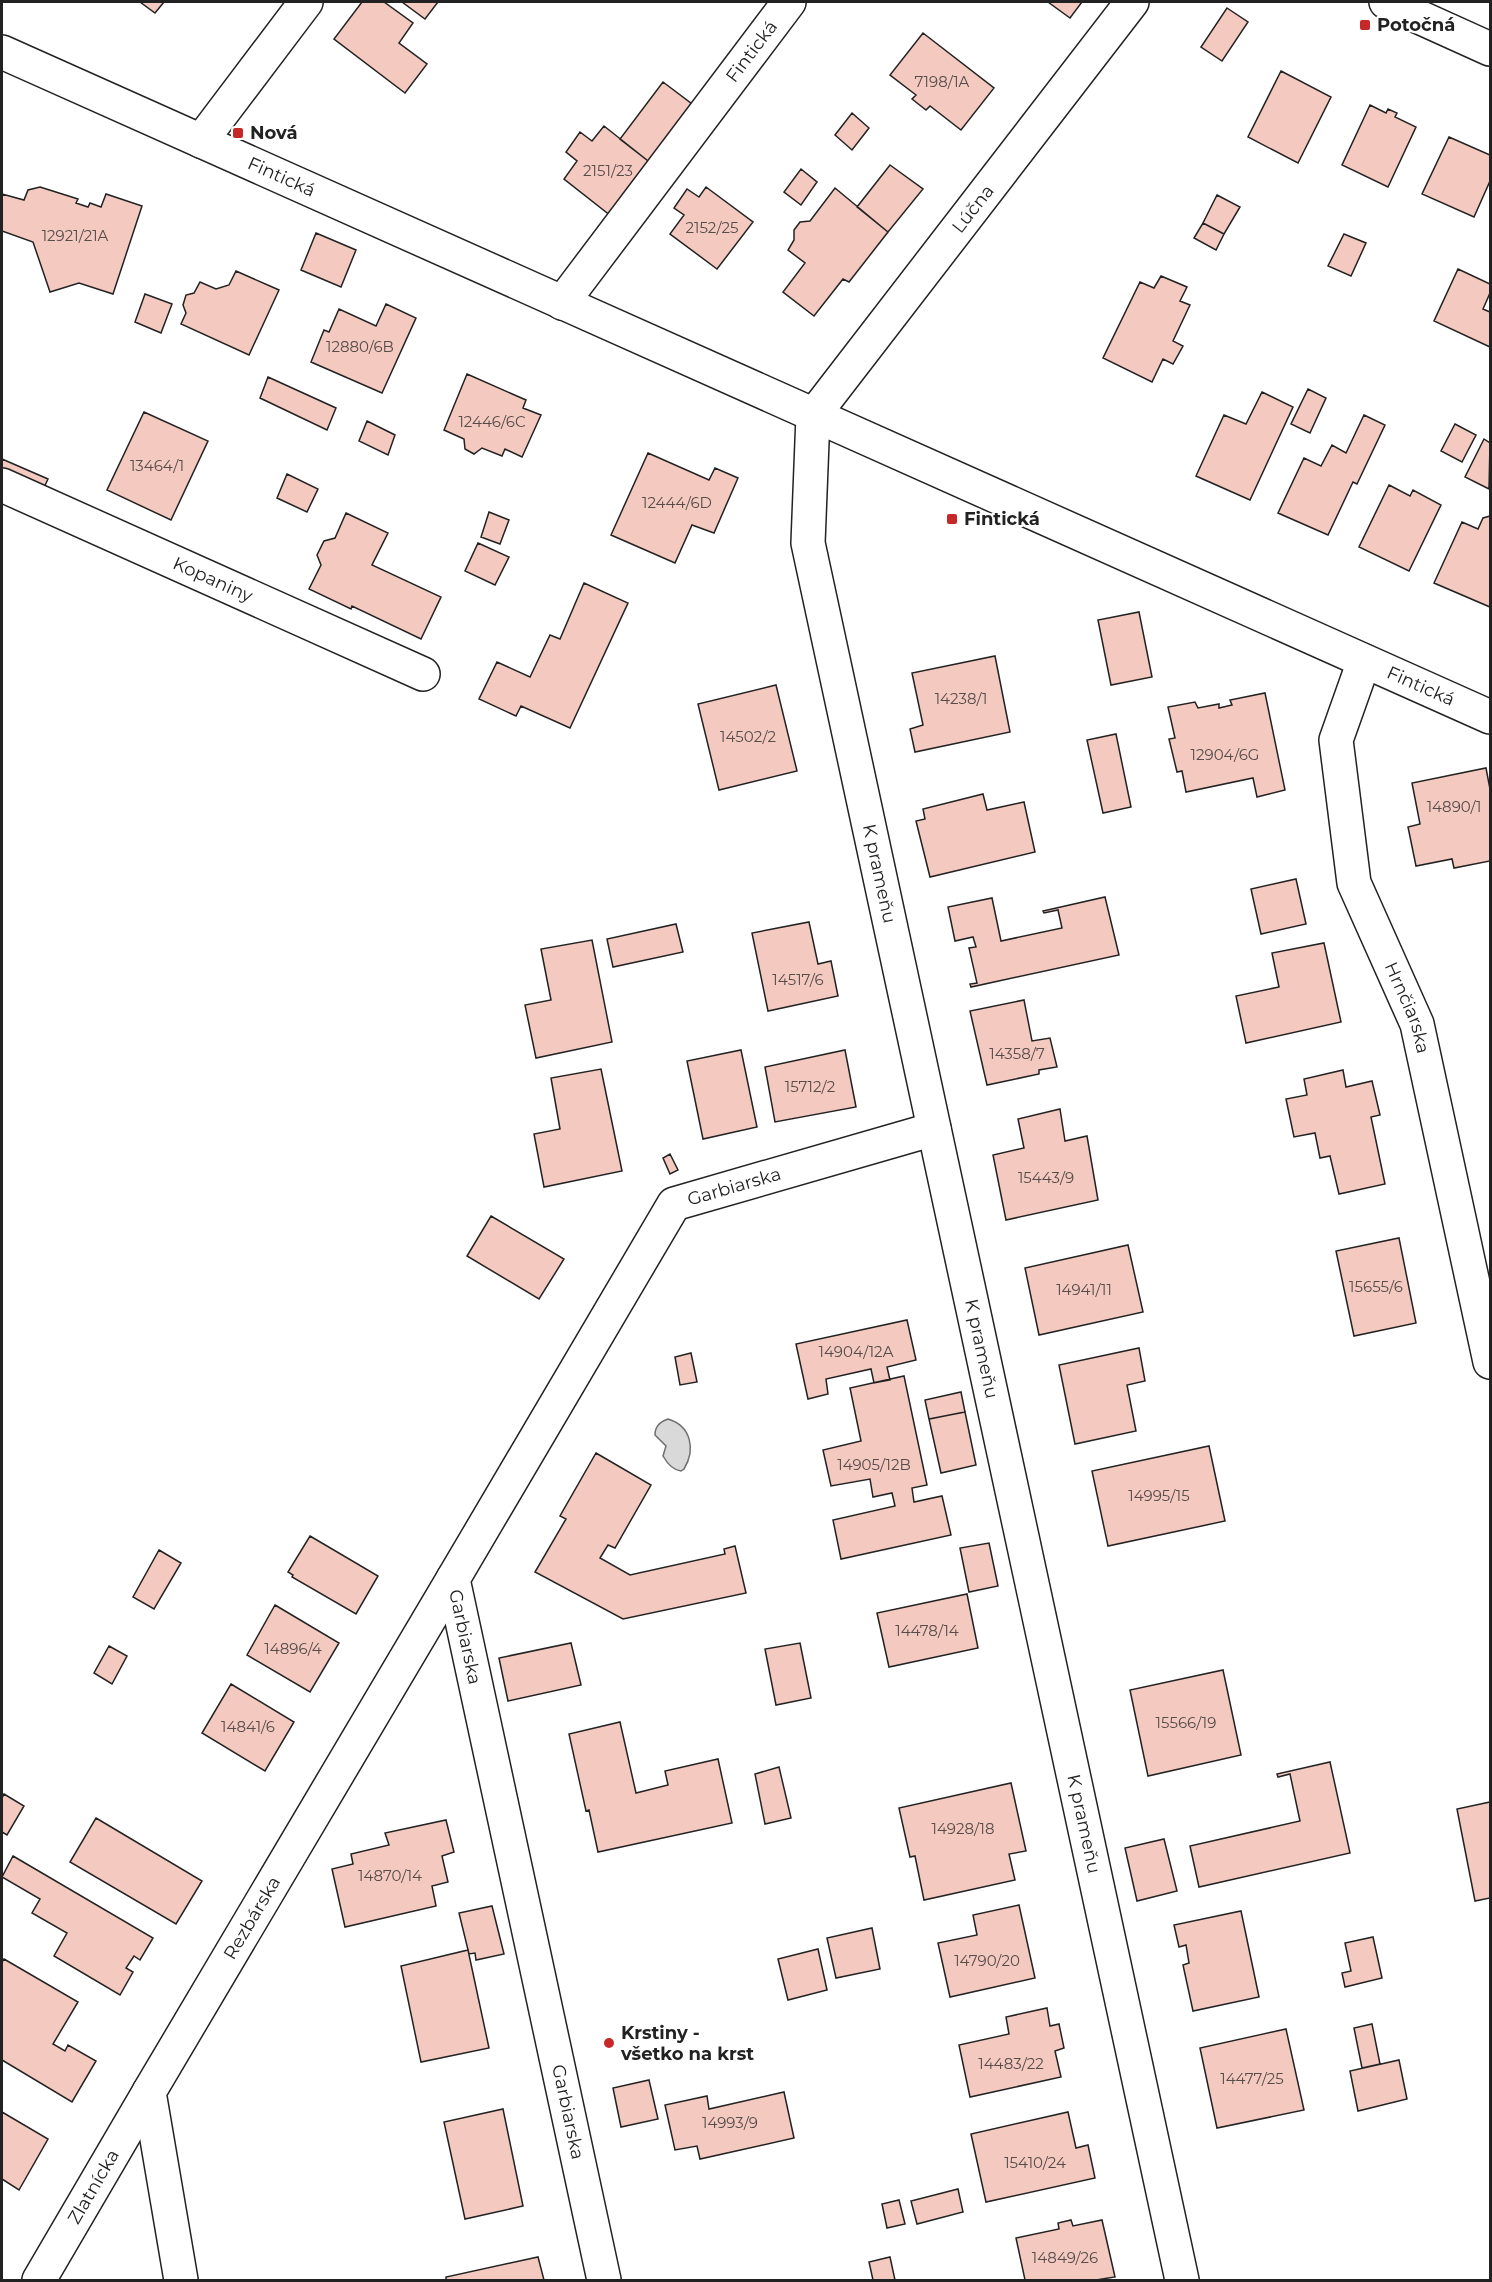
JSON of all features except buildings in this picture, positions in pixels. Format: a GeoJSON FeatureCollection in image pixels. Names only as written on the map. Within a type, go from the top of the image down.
{"type":"FeatureCollection","features":[{"type":"Feature","properties":{"kind":"street"},"geometry":{"type":"LineString","coordinates":[[201,141],[306,2]]}},
{"type":"Feature","properties":{"kind":"street","name":"Fintická"},"geometry":{"type":"LineString","coordinates":[[562,303],[789,2]]}},
{"type":"Feature","properties":{"kind":"street","name":"Lúčna"},"geometry":{"type":"LineString","coordinates":[[813,416],[1132,2]]}},
{"type":"Feature","properties":{"kind":"street"},"geometry":{"type":"LineString","coordinates":[[1386,2],[1491,49]]}},
{"type":"Feature","properties":{"kind":"street","name":"Fintická"},"geometry":{"type":"LineString","coordinates":[[2,52],[1491,717]]}},
{"type":"Feature","properties":{"kind":"street","name":"K prameňu"},"geometry":{"type":"LineString","coordinates":[[813,416],[808,543],[1182,2280]]}},
{"type":"Feature","properties":{"kind":"street","name":"Kopaniny"},"geometry":{"type":"LineString","coordinates":[[2,485],[423,674]]}},
{"type":"Feature","properties":{"kind":"street","name":"Hrnčiarska"},"geometry":{"type":"LineString","coordinates":[[1364,661],[1336,740],[1354,883],[1417,1024],[1491,1362]]}},
{"type":"Feature","properties":{"kind":"street","name":"Garbiarska"},"geometry":{"type":"LineString","coordinates":[[604,2280],[453,1579],[674,1204],[934,1130]]}},
{"type":"Feature","properties":{"kind":"street","name":"Rezbárska"},"geometry":{"type":"LineString","coordinates":[[149,2092],[453,1579]]}},
{"type":"Feature","properties":{"kind":"street"},"geometry":{"type":"LineString","coordinates":[[149,2092],[181,2280]]}},
{"type":"Feature","properties":{"kind":"street","name":"Zlatnícka"},"geometry":{"type":"LineString","coordinates":[[39,2280],[149,2092]]}},
{"type":"Feature","properties":{"kind":"shaded area"},"geometry":{"type":"Polygon","coordinates":[[[668,1419],[682,1427],[689,1439],[690,1454],[681,1471],[672,1468],[666,1461],[663,1456],[666,1446],[655,1435],[659,1425],[668,1419]]]}},
{"type":"Feature","properties":{"kind":"place","name":"Potočná"},"geometry":{"type":"Point","coordinates":[1365,25]}},
{"type":"Feature","properties":{"kind":"place","name":"Nová"},"geometry":{"type":"Point","coordinates":[238,133]}},
{"type":"Feature","properties":{"kind":"place","name":"Fintická"},"geometry":{"type":"Point","coordinates":[952,519]}},
{"type":"Feature","properties":{"kind":"place","name":"Krstiny - všetko na krst"},"geometry":{"type":"Point","coordinates":[609,2043]}}]}
